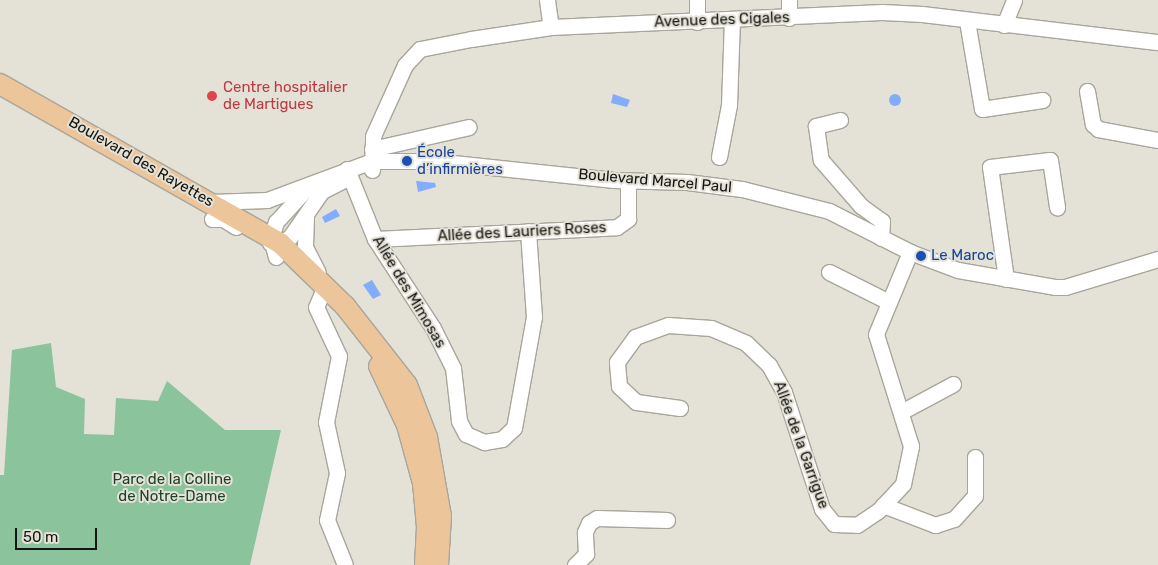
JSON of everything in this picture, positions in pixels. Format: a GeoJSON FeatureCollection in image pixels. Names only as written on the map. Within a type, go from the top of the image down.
{"type":"FeatureCollection","features":[{"type":"Feature","properties":{"kind":"main road","name":"Boulevard des Rayettes"},"geometry":{"type":"LineString","coordinates":[[0,84],[210,210]]}},
{"type":"Feature","properties":{"kind":"main road","name":"Boulevard des Rayettes"},"geometry":{"type":"LineString","coordinates":[[0,97],[275,245],[293,252],[345,306],[406,385],[433,460],[441,516],[438,565]]}},
{"type":"Feature","properties":{"kind":"main road","name":"Boulevard des Rayettes"},"geometry":{"type":"LineString","coordinates":[[275,245],[338,309],[375,360],[407,425],[423,483],[427,527],[425,565]]}},
{"type":"Feature","properties":{"kind":"street"},"geometry":{"type":"LineString","coordinates":[[547,0],[551,27]]}},
{"type":"Feature","properties":{"kind":"street"},"geometry":{"type":"LineString","coordinates":[[697,0],[697,22]]}},
{"type":"Feature","properties":{"kind":"street"},"geometry":{"type":"LineString","coordinates":[[789,0],[789,18]]}},
{"type":"Feature","properties":{"kind":"street"},"geometry":{"type":"LineString","coordinates":[[1004,25],[1014,0]]}},
{"type":"Feature","properties":{"kind":"street","name":"Avenue des Cigales"},"geometry":{"type":"LineString","coordinates":[[372,160],[373,136],[385,104],[405,65],[420,49],[551,27],[732,21],[882,12],[1158,42]]}},
{"type":"Feature","properties":{"kind":"street"},"geometry":{"type":"LineString","coordinates":[[719,157],[729,105],[732,21]]}},
{"type":"Feature","properties":{"kind":"street"},"geometry":{"type":"LineString","coordinates":[[967,21],[982,109],[1042,100]]}},
{"type":"Feature","properties":{"kind":"street"},"geometry":{"type":"LineString","coordinates":[[1087,92],[1093,124],[1098,128],[1158,140]]}},
{"type":"Feature","properties":{"kind":"street"},"geometry":{"type":"LineString","coordinates":[[840,120],[816,126],[821,160],[861,206],[882,221],[881,238]]}},
{"type":"Feature","properties":{"kind":"street"},"geometry":{"type":"LineString","coordinates":[[372,160],[469,127]]}},
{"type":"Feature","properties":{"kind":"street","name":"Boulevard Marcel Paul"},"geometry":{"type":"LineString","coordinates":[[275,245],[290,237],[322,191],[348,173],[372,160],[478,164],[628,181],[687,182],[742,189],[796,201],[829,211],[910,252],[958,270],[1066,287],[1158,259]]}},
{"type":"Feature","properties":{"kind":"street"},"geometry":{"type":"LineString","coordinates":[[1006,279],[990,167],[1050,160],[1057,207]]}},
{"type":"Feature","properties":{"kind":"street","name":"Boulevard Marcel Paul"},"geometry":{"type":"LineString","coordinates":[[210,210],[267,200],[313,183],[348,173]]}},
{"type":"Feature","properties":{"kind":"street","name":"Allée des Mimosas"},"geometry":{"type":"LineString","coordinates":[[348,173],[375,239],[433,328],[453,368],[459,421],[466,434],[484,442],[502,439],[514,428],[534,317],[528,231]]}},
{"type":"Feature","properties":{"kind":"street","name":"Allée des Lauriers Roses"},"geometry":{"type":"LineString","coordinates":[[375,239],[624,224],[628,219],[628,181]]}},
{"type":"Feature","properties":{"kind":"street","name":"Boulevard Marcel Paul"},"geometry":{"type":"LineString","coordinates":[[275,245],[276,222],[313,183]]}},
{"type":"Feature","properties":{"kind":"street"},"geometry":{"type":"LineString","coordinates":[[306,213],[305,247],[313,267],[364,319],[406,385]]}},
{"type":"Feature","properties":{"kind":"street","name":"Allée de la Garrigue"},"geometry":{"type":"LineString","coordinates":[[680,408],[636,402],[619,386],[617,362],[635,337],[668,324],[711,328],[746,343],[769,365],[784,392],[822,509],[834,524],[857,524],[883,505],[903,484],[911,446],[876,334],[910,252]]}},
{"type":"Feature","properties":{"kind":"street"},"geometry":{"type":"LineString","coordinates":[[829,272],[889,302]]}},
{"type":"Feature","properties":{"kind":"street"},"geometry":{"type":"LineString","coordinates":[[322,293],[316,307],[339,356],[326,422],[337,473],[328,520],[345,565]]}},
{"type":"Feature","properties":{"kind":"street"},"geometry":{"type":"LineString","coordinates":[[901,412],[952,384]]}},
{"type":"Feature","properties":{"kind":"street"},"geometry":{"type":"LineString","coordinates":[[883,505],[934,525],[954,519],[975,496],[975,457]]}},
{"type":"Feature","properties":{"kind":"street"},"geometry":{"type":"LineString","coordinates":[[575,565],[586,554],[585,532],[589,522],[596,518],[667,520]]}},
{"type":"Feature","properties":{"kind":"green space","name":"Parc de la Colline de Notre-Dame"},"geometry":{"type":"Polygon","coordinates":[[[51,343],[56,387],[85,399],[84,434],[114,435],[116,398],[158,401],[167,381],[225,430],[281,430],[250,565],[0,565],[0,475],[4,475],[12,350],[51,343]]]}},
{"type":"Feature","properties":{"kind":"water"},"geometry":{"type":"Polygon","coordinates":[[[613,94],[630,100],[627,107],[611,103],[613,94]]]}},
{"type":"Feature","properties":{"kind":"water"},"geometry":{"type":"Polygon","coordinates":[[[893,94],[897,94],[901,100],[897,106],[893,106],[889,102],[889,98],[893,94]]]}},
{"type":"Feature","properties":{"kind":"water"},"geometry":{"type":"Polygon","coordinates":[[[416,181],[435,183],[436,187],[418,192],[416,181]]]}},
{"type":"Feature","properties":{"kind":"water"},"geometry":{"type":"Polygon","coordinates":[[[336,209],[340,216],[325,223],[322,217],[336,209]]]}},
{"type":"Feature","properties":{"kind":"water"},"geometry":{"type":"Polygon","coordinates":[[[372,280],[381,295],[373,299],[363,285],[372,280]]]}},
{"type":"Feature","properties":{"kind":"place","name":"Centre hospitalier de Martigues"},"geometry":{"type":"Point","coordinates":[212,96]}},
{"type":"Feature","properties":{"kind":"place","name":"École d’infirmières"},"geometry":{"type":"Point","coordinates":[407,161]}},
{"type":"Feature","properties":{"kind":"place","name":"Le Maroc"},"geometry":{"type":"Point","coordinates":[921,256]}}]}
